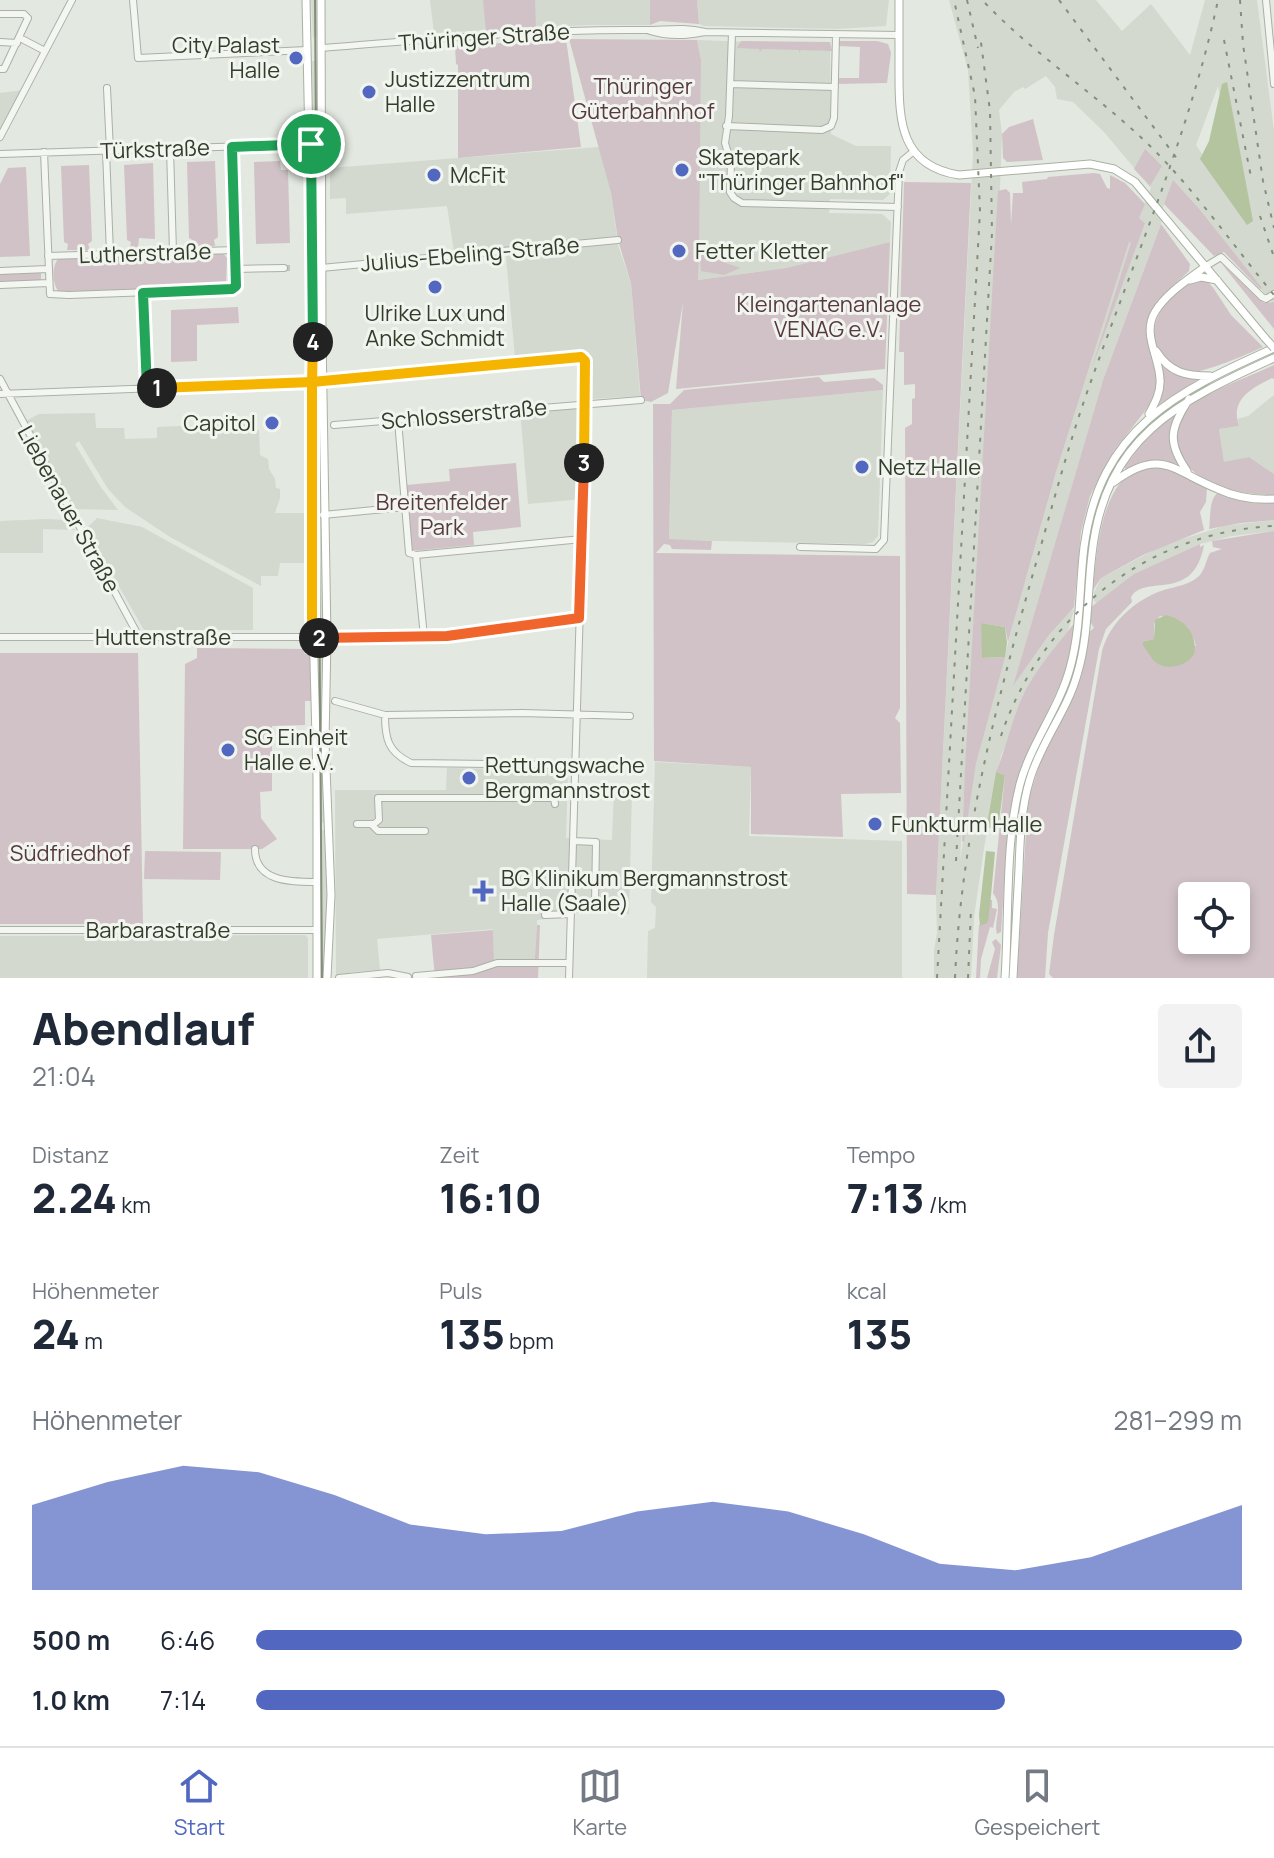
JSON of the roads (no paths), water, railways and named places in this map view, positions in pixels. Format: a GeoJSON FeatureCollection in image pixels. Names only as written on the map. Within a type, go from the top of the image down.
{"type":"FeatureCollection","features":[{"type":"Feature","properties":{"kind":"main road"},"geometry":{"type":"LineString","coordinates":[[306,0],[317,978]]}},
{"type":"Feature","properties":{"kind":"main road"},"geometry":{"type":"LineString","coordinates":[[321,0],[323,515],[327,638],[325,742],[331,882],[327,978]]}},
{"type":"Feature","properties":{"kind":"main road"},"geometry":{"type":"LineString","coordinates":[[899,0],[900,118],[914,151],[936,168],[959,175],[1090,164],[1114,169],[1129,177],[1274,348],[1176,396],[1144,423]]}},
{"type":"Feature","properties":{"kind":"main road"},"geometry":{"type":"LineString","coordinates":[[307,50],[321,48]]}},
{"type":"Feature","properties":{"kind":"main road"},"geometry":{"type":"LineString","coordinates":[[1003,978],[1013,828],[1020,783],[1070,669],[1091,512],[1112,465],[1144,423],[1158,396],[1160,386],[1150,328],[1154,313],[1163,300],[1206,266]]}},
{"type":"Feature","properties":{"kind":"main road"},"geometry":{"type":"LineString","coordinates":[[1187,280],[1201,277],[1217,280]]}},
{"type":"Feature","properties":{"kind":"main road"},"geometry":{"type":"LineString","coordinates":[[1153,347],[1162,361],[1175,371],[1186,375],[1212,376]]}},
{"type":"Feature","properties":{"kind":"main road"},"geometry":{"type":"LineString","coordinates":[[1013,978],[1024,802],[1039,754],[1077,676],[1083,649],[1094,537],[1112,483],[1128,456],[1152,427],[1191,397],[1274,358]]}},
{"type":"Feature","properties":{"kind":"main road"},"geometry":{"type":"LineString","coordinates":[[312,382],[322,381]]}},
{"type":"Feature","properties":{"kind":"main road"},"geometry":{"type":"LineString","coordinates":[[1188,473],[1177,457],[1173,434],[1177,420],[1191,397]]}},
{"type":"Feature","properties":{"kind":"main road"},"geometry":{"type":"LineString","coordinates":[[1112,483],[1133,468],[1148,464],[1165,465],[1233,495],[1274,499]]}},
{"type":"Feature","properties":{"kind":"street"},"geometry":{"type":"LineString","coordinates":[[0,137],[72,0]]}},
{"type":"Feature","properties":{"kind":"street"},"geometry":{"type":"LineString","coordinates":[[133,0],[138,58],[307,50]]}},
{"type":"Feature","properties":{"kind":"street"},"geometry":{"type":"LineString","coordinates":[[1266,0],[1274,84]]}},
{"type":"Feature","properties":{"kind":"street"},"geometry":{"type":"LineString","coordinates":[[0,14],[24,14],[28,18],[4,69],[0,69]]}},
{"type":"Feature","properties":{"kind":"street","name":"Thüringer Straße"},"geometry":{"type":"LineString","coordinates":[[321,48],[646,30],[686,36],[705,32],[899,35]]}},
{"type":"Feature","properties":{"kind":"street"},"geometry":{"type":"LineString","coordinates":[[732,33],[725,147],[731,163],[730,192],[736,201],[898,207]]}},
{"type":"Feature","properties":{"kind":"street"},"geometry":{"type":"LineString","coordinates":[[726,126],[827,128],[834,118],[836,35]]}},
{"type":"Feature","properties":{"kind":"street"},"geometry":{"type":"LineString","coordinates":[[0,42],[19,40],[45,51]]}},
{"type":"Feature","properties":{"kind":"street"},"geometry":{"type":"LineString","coordinates":[[730,84],[835,87]]}},
{"type":"Feature","properties":{"kind":"street"},"geometry":{"type":"LineString","coordinates":[[107,88],[110,254]]}},
{"type":"Feature","properties":{"kind":"street","name":"Türkstraße"},"geometry":{"type":"LineString","coordinates":[[0,154],[307,144]]}},
{"type":"Feature","properties":{"kind":"street"},"geometry":{"type":"LineString","coordinates":[[232,147],[235,250]]}},
{"type":"Feature","properties":{"kind":"street"},"geometry":{"type":"LineString","coordinates":[[170,149],[173,252]]}},
{"type":"Feature","properties":{"kind":"street"},"geometry":{"type":"LineString","coordinates":[[800,547],[876,549],[884,540],[900,166],[914,151]]}},
{"type":"Feature","properties":{"kind":"street"},"geometry":{"type":"LineString","coordinates":[[44,152],[48,256]]}},
{"type":"Feature","properties":{"kind":"street","name":"Julius-Ebeling-Straße"},"geometry":{"type":"LineString","coordinates":[[321,268],[618,240]]}},
{"type":"Feature","properties":{"kind":"street","name":"Lutherstraße"},"geometry":{"type":"LineString","coordinates":[[235,250],[236,286],[232,289],[52,295],[49,283],[48,256],[235,250]]}},
{"type":"Feature","properties":{"kind":"street"},"geometry":{"type":"LineString","coordinates":[[1206,266],[1221,257],[1262,297],[1266,299],[1274,294]]}},
{"type":"Feature","properties":{"kind":"street","name":"Lutherstraße"},"geometry":{"type":"LineString","coordinates":[[235,269],[284,268]]}},
{"type":"Feature","properties":{"kind":"street","name":"Lutherstraße"},"geometry":{"type":"LineString","coordinates":[[0,271],[48,269]]}},
{"type":"Feature","properties":{"kind":"street"},"geometry":{"type":"LineString","coordinates":[[0,285],[49,283]]}},
{"type":"Feature","properties":{"kind":"street"},"geometry":{"type":"LineString","coordinates":[[143,293],[147,389]]}},
{"type":"Feature","properties":{"kind":"street"},"geometry":{"type":"LineString","coordinates":[[322,381],[581,357],[585,361],[569,978]]}},
{"type":"Feature","properties":{"kind":"street","name":"Liebenauer Straße"},"geometry":{"type":"LineString","coordinates":[[0,379],[4,394],[139,637]]}},
{"type":"Feature","properties":{"kind":"street"},"geometry":{"type":"LineString","coordinates":[[4,394],[312,382]]}},
{"type":"Feature","properties":{"kind":"street","name":"Schlosserstraße"},"geometry":{"type":"LineString","coordinates":[[334,425],[641,400]]}},
{"type":"Feature","properties":{"kind":"street"},"geometry":{"type":"LineString","coordinates":[[398,420],[409,553],[416,555],[582,539]]}},
{"type":"Feature","properties":{"kind":"street"},"geometry":{"type":"LineString","coordinates":[[323,515],[405,507]]}},
{"type":"Feature","properties":{"kind":"street"},"geometry":{"type":"LineString","coordinates":[[416,555],[424,637]]}},
{"type":"Feature","properties":{"kind":"street","name":"Huttenstraße"},"geometry":{"type":"LineString","coordinates":[[0,637],[424,637],[579,618]]}},
{"type":"Feature","properties":{"kind":"street"},"geometry":{"type":"LineString","coordinates":[[335,701],[385,715],[630,716]]}},
{"type":"Feature","properties":{"kind":"street"},"geometry":{"type":"LineString","coordinates":[[385,715],[387,744],[396,756],[411,763],[575,765]]}},
{"type":"Feature","properties":{"kind":"street"},"geometry":{"type":"LineString","coordinates":[[357,824],[371,824],[379,820],[378,798],[554,798],[555,804]]}},
{"type":"Feature","properties":{"kind":"street"},"geometry":{"type":"LineString","coordinates":[[371,824],[378,831],[425,831]]}},
{"type":"Feature","properties":{"kind":"street"},"geometry":{"type":"LineString","coordinates":[[545,915],[590,909],[595,904],[596,842],[573,841]]}},
{"type":"Feature","properties":{"kind":"street"},"geometry":{"type":"LineString","coordinates":[[255,849],[255,862],[259,867],[282,881],[316,882]]}},
{"type":"Feature","properties":{"kind":"street","name":"Barbarastraße"},"geometry":{"type":"LineString","coordinates":[[0,930],[317,930]]}},
{"type":"Feature","properties":{"kind":"street"},"geometry":{"type":"LineString","coordinates":[[339,978],[388,973],[412,976],[473,971],[497,963],[569,963]]}},
{"type":"Feature","properties":{"kind":"tunnel"},"geometry":{"type":"LineString","coordinates":[[284,268],[293,268]]}},
{"type":"Feature","properties":{"kind":"tram line"},"geometry":{"type":"LineString","coordinates":[[315,0],[322,978]]}},
{"type":"Feature","properties":{"kind":"railway"},"geometry":{"type":"LineString","coordinates":[[937,978],[980,211],[975,96],[954,0]]}},
{"type":"Feature","properties":{"kind":"railway"},"geometry":{"type":"LineString","coordinates":[[967,0],[978,48]]}},
{"type":"Feature","properties":{"kind":"railway"},"geometry":{"type":"LineString","coordinates":[[1059,0],[1178,160]]}},
{"type":"Feature","properties":{"kind":"railway"},"geometry":{"type":"LineString","coordinates":[[955,978],[965,874],[982,772],[1020,620],[1074,430],[1177,146],[1193,98],[1218,0]]}},
{"type":"Feature","properties":{"kind":"railway"},"geometry":{"type":"LineString","coordinates":[[1240,0],[1243,44],[1263,181],[1274,228]]}},
{"type":"Feature","properties":{"kind":"railway"},"geometry":{"type":"LineString","coordinates":[[985,3],[1024,40],[1148,144],[1274,295]]}},
{"type":"Feature","properties":{"kind":"railway"},"geometry":{"type":"LineString","coordinates":[[956,861],[992,233],[990,111],[980,35]]}},
{"type":"Feature","properties":{"kind":"railway"},"geometry":{"type":"LineString","coordinates":[[1224,40],[1251,177]]}},
{"type":"Feature","properties":{"kind":"railway"},"geometry":{"type":"LineString","coordinates":[[1260,216],[1274,257]]}},
{"type":"Feature","properties":{"kind":"railway"},"geometry":{"type":"LineString","coordinates":[[1001,736],[1019,693],[1043,653],[1071,618],[1105,588],[1142,563],[1183,544],[1227,532],[1274,526]]}},
{"type":"Feature","properties":{"kind":"railway"},"geometry":{"type":"LineString","coordinates":[[968,978],[971,910]]}},
{"type":"Feature","properties":{"kind":"place","name":"City Palast Halle"},"geometry":{"type":"Point","coordinates":[296,58]}},
{"type":"Feature","properties":{"kind":"place","name":"Justizzentrum Halle"},"geometry":{"type":"Point","coordinates":[369,92]}},
{"type":"Feature","properties":{"kind":"place","name":"Skatepark \"Thüringer Bahnhof\""},"geometry":{"type":"Point","coordinates":[682,170]}},
{"type":"Feature","properties":{"kind":"place","name":"McFit"},"geometry":{"type":"Point","coordinates":[434,175]}},
{"type":"Feature","properties":{"kind":"place","name":"Fetter Kletter"},"geometry":{"type":"Point","coordinates":[679,251]}},
{"type":"Feature","properties":{"kind":"place","name":"Ulrike Lux und Anke Schmidt"},"geometry":{"type":"Point","coordinates":[435,287]}},
{"type":"Feature","properties":{"kind":"place","name":"Capitol"},"geometry":{"type":"Point","coordinates":[272,423]}},
{"type":"Feature","properties":{"kind":"place","name":"Netz Halle"},"geometry":{"type":"Point","coordinates":[862,467]}},
{"type":"Feature","properties":{"kind":"place","name":"SG Einheit Halle e.V."},"geometry":{"type":"Point","coordinates":[228,750]}},
{"type":"Feature","properties":{"kind":"place","name":"Rettungswache Bergmannstrost"},"geometry":{"type":"Point","coordinates":[469,778]}},
{"type":"Feature","properties":{"kind":"place","name":"Funkturm Halle"},"geometry":{"type":"Point","coordinates":[875,824]}},
{"type":"Feature","properties":{"kind":"place","name":"BG Klinikum Bergmannstrost Halle (Saale)"},"geometry":{"type":"Point","coordinates":[483,891]}},
{"type":"Feature","properties":{"kind":"park label","name":"Thüringer Güterbahnhof"},"geometry":{"type":"Point","coordinates":[643,98]}},
{"type":"Feature","properties":{"kind":"park label","name":"Kleingartenanlage VENAG e.V."},"geometry":{"type":"Point","coordinates":[829,316]}},
{"type":"Feature","properties":{"kind":"park label","name":"Breitenfelder Park"},"geometry":{"type":"Point","coordinates":[442,514]}},
{"type":"Feature","properties":{"kind":"park label","name":"Südfriedhof"},"geometry":{"type":"Point","coordinates":[70,853]}}]}
